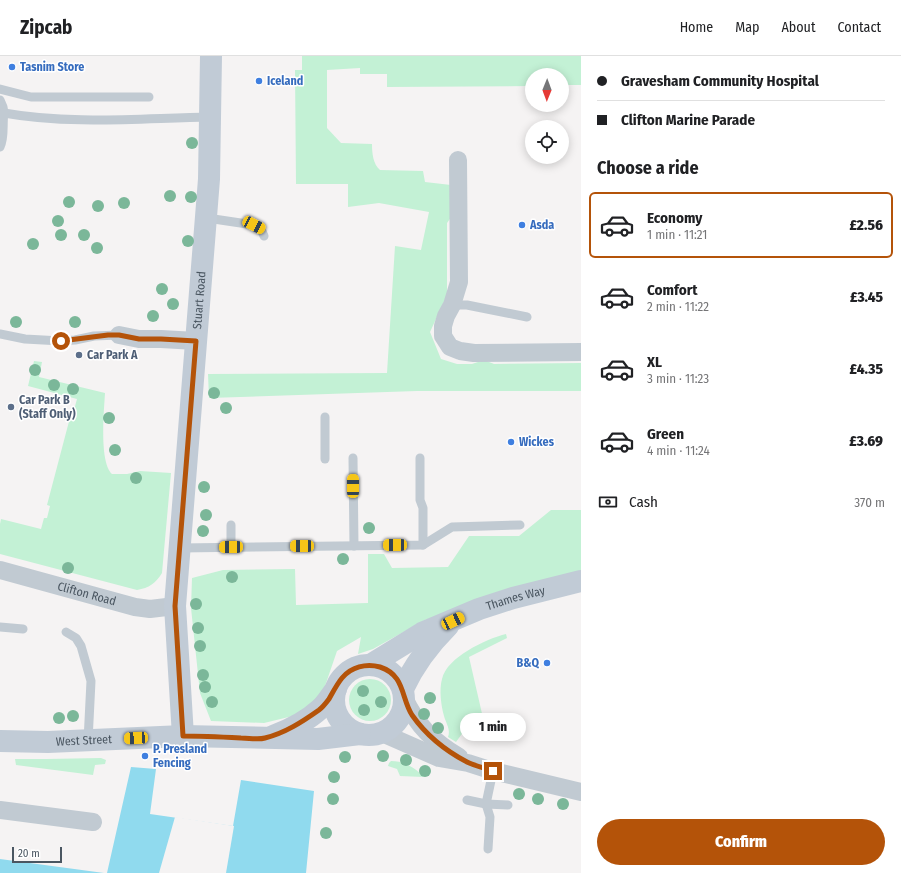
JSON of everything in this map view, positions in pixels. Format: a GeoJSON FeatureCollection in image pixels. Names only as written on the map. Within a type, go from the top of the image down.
{"type":"FeatureCollection","features":[{"type":"Feature","properties":{"kind":"main road","name":"Stuart Road"},"geometry":{"type":"LineString","coordinates":[[183,736],[175,606],[207,218],[211,56]]}},
{"type":"Feature","properties":{"kind":"main road","name":"Thames Way"},"geometry":{"type":"LineString","coordinates":[[370,665],[422,633],[479,609],[512,598],[581,581]]}},
{"type":"Feature","properties":{"kind":"main road","name":"Thames Way"},"geometry":{"type":"LineString","coordinates":[[404,694],[410,674],[421,656],[435,638],[453,621]]}},
{"type":"Feature","properties":{"kind":"main road"},"geometry":{"type":"LineString","coordinates":[[370,665],[381,667],[391,672],[398,681],[404,694],[404,708],[392,727],[382,733],[371,735],[360,734],[350,730],[341,722],[336,712],[334,700],[336,689],[341,679],[349,671],[359,666],[370,665]]}},
{"type":"Feature","properties":{"kind":"main road","name":"West Street"},"geometry":{"type":"LineString","coordinates":[[264,738],[284,732],[309,718],[321,709],[336,689]]}},
{"type":"Feature","properties":{"kind":"main road","name":"West Street"},"geometry":{"type":"LineString","coordinates":[[0,740],[48,742],[183,736],[318,739],[360,734]]}},
{"type":"Feature","properties":{"kind":"street"},"geometry":{"type":"LineString","coordinates":[[458,160],[458,282],[452,305],[442,326],[443,336],[450,347],[460,351],[474,353],[581,352]]}},
{"type":"Feature","properties":{"kind":"street"},"geometry":{"type":"LineString","coordinates":[[119,335],[139,339],[196,341]]}},
{"type":"Feature","properties":{"kind":"street","name":"Clifton Road"},"geometry":{"type":"LineString","coordinates":[[0,570],[135,607],[150,609],[175,606]]}},
{"type":"Feature","properties":{"kind":"street"},"geometry":{"type":"LineString","coordinates":[[404,694],[412,714],[426,732],[441,746],[468,763]]}},
{"type":"Feature","properties":{"kind":"street"},"geometry":{"type":"LineString","coordinates":[[382,733],[439,758],[468,763],[493,771],[581,792]]}},
{"type":"Feature","properties":{"kind":"street"},"geometry":{"type":"LineString","coordinates":[[0,810],[94,822]]}},
{"type":"Feature","properties":{"kind":"lane"},"geometry":{"type":"LineString","coordinates":[[0,89],[31,97],[149,97]]}},
{"type":"Feature","properties":{"kind":"lane"},"geometry":{"type":"LineString","coordinates":[[0,100],[4,113],[0,147]]}},
{"type":"Feature","properties":{"kind":"lane"},"geometry":{"type":"LineString","coordinates":[[4,113],[61,120],[210,118]]}},
{"type":"Feature","properties":{"kind":"lane"},"geometry":{"type":"LineString","coordinates":[[207,218],[254,225],[261,229],[264,236]]}},
{"type":"Feature","properties":{"kind":"lane"},"geometry":{"type":"LineString","coordinates":[[452,305],[467,305],[527,317]]}},
{"type":"Feature","properties":{"kind":"lane"},"geometry":{"type":"LineString","coordinates":[[0,334],[14,341],[25,339],[61,341],[94,336],[119,335]]}},
{"type":"Feature","properties":{"kind":"lane"},"geometry":{"type":"LineString","coordinates":[[325,417],[325,459]]}},
{"type":"Feature","properties":{"kind":"lane"},"geometry":{"type":"LineString","coordinates":[[353,458],[354,546]]}},
{"type":"Feature","properties":{"kind":"lane"},"geometry":{"type":"LineString","coordinates":[[420,458],[420,500],[423,508],[423,545]]}},
{"type":"Feature","properties":{"kind":"lane"},"geometry":{"type":"LineString","coordinates":[[231,525],[231,547]]}},
{"type":"Feature","properties":{"kind":"lane"},"geometry":{"type":"LineString","coordinates":[[180,548],[423,545],[452,526],[520,526]]}},
{"type":"Feature","properties":{"kind":"lane"},"geometry":{"type":"LineString","coordinates":[[0,627],[23,629]]}},
{"type":"Feature","properties":{"kind":"lane"},"geometry":{"type":"LineString","coordinates":[[66,632],[76,638],[81,646],[95,681],[88,741]]}},
{"type":"Feature","properties":{"kind":"lane"},"geometry":{"type":"LineString","coordinates":[[488,849],[490,817],[486,804],[493,771]]}},
{"type":"Feature","properties":{"kind":"lane"},"geometry":{"type":"LineString","coordinates":[[467,800],[486,804],[508,805]]}},
{"type":"Feature","properties":{"kind":"green space"},"geometry":{"type":"Polygon","coordinates":[[[302,56],[581,56],[581,85],[569,85],[569,68],[525,68],[525,86],[387,87],[387,74],[360,74],[360,68],[327,70],[327,128],[341,143],[372,144],[374,162],[380,170],[423,171],[425,182],[451,185],[452,216],[447,223],[447,295],[430,332],[441,359],[457,364],[472,364],[484,360],[494,364],[581,363],[581,391],[417,391],[209,398],[208,374],[387,373],[395,246],[421,250],[429,212],[379,203],[348,207],[348,184],[296,184],[295,70],[302,70],[302,56]]]}},
{"type":"Feature","properties":{"kind":"green space"},"geometry":{"type":"Polygon","coordinates":[[[34,361],[42,362],[39,377],[105,393],[103,423],[104,448],[105,459],[112,474],[127,474],[140,471],[171,473],[162,573],[155,582],[145,588],[137,590],[0,554],[1,519],[41,529],[44,518],[47,518],[50,506],[47,505],[72,410],[74,410],[77,399],[28,386],[34,361]]]}},
{"type":"Feature","properties":{"kind":"green space"},"geometry":{"type":"Polygon","coordinates":[[[551,510],[581,510],[581,573],[425,620],[373,649],[358,654],[361,637],[337,651],[324,689],[318,699],[297,715],[264,723],[211,721],[200,693],[191,608],[192,578],[223,570],[295,569],[296,605],[368,603],[368,554],[384,554],[392,568],[448,567],[469,536],[519,536],[551,510]]]}},
{"type":"Feature","properties":{"kind":"green space"},"geometry":{"type":"Polygon","coordinates":[[[506,634],[507,638],[469,657],[486,731],[464,731],[456,742],[448,737],[449,729],[441,702],[441,683],[445,671],[451,663],[468,650],[488,640],[506,634]]]}},
{"type":"Feature","properties":{"kind":"green space"},"geometry":{"type":"Polygon","coordinates":[[[366,679],[374,679],[382,682],[388,688],[391,700],[388,712],[382,718],[374,721],[366,721],[358,718],[352,712],[349,704],[349,696],[352,688],[358,682],[366,679]]]}},
{"type":"Feature","properties":{"kind":"green space"},"geometry":{"type":"Polygon","coordinates":[[[101,758],[106,760],[105,764],[95,765],[93,775],[16,765],[15,759],[46,759],[101,758]]]}},
{"type":"Feature","properties":{"kind":"green space"},"geometry":{"type":"Polygon","coordinates":[[[391,761],[401,762],[417,771],[424,777],[400,776],[397,769],[388,766],[391,761]]]}},
{"type":"Feature","properties":{"kind":"water"},"geometry":{"type":"Polygon","coordinates":[[[131,767],[156,769],[150,814],[233,826],[241,780],[314,791],[306,873],[107,873],[131,767]]]}},
{"type":"Feature","properties":{"kind":"water"},"geometry":{"type":"Polygon","coordinates":[[[0,859],[104,873],[0,873],[0,859]]]}},
{"type":"Feature","properties":{"kind":"pier"},"geometry":{"type":"Polygon","coordinates":[[[175,817],[234,826],[226,873],[159,873],[175,817]]]}},
{"type":"Feature","properties":{"kind":"place","name":"Tasnim Store"},"geometry":{"type":"Point","coordinates":[12,67]}},
{"type":"Feature","properties":{"kind":"place","name":"Iceland"},"geometry":{"type":"Point","coordinates":[259,81]}},
{"type":"Feature","properties":{"kind":"place","name":"Asda"},"geometry":{"type":"Point","coordinates":[522,225]}},
{"type":"Feature","properties":{"kind":"place","name":"Car Park A"},"geometry":{"type":"Point","coordinates":[79,355]}},
{"type":"Feature","properties":{"kind":"place","name":"Car Park B (Staff Only)"},"geometry":{"type":"Point","coordinates":[11,407]}},
{"type":"Feature","properties":{"kind":"place","name":"Wickes"},"geometry":{"type":"Point","coordinates":[511,442]}},
{"type":"Feature","properties":{"kind":"place","name":"B&Q"},"geometry":{"type":"Point","coordinates":[547,663]}},
{"type":"Feature","properties":{"kind":"place","name":"P. Presland Fencing"},"geometry":{"type":"Point","coordinates":[145,756]}},
{"type":"Feature","properties":{"kind":"route"},"geometry":{"type":"LineString","coordinates":[[61,341],[108,335],[119,335],[139,339],[196,341],[175,606],[183,736],[264,738],[284,732],[321,709],[336,689],[341,679],[349,671],[359,666],[370,665],[381,667],[391,672],[403,689],[404,698],[412,714],[426,732],[441,746],[468,763],[493,771]]}}]}
